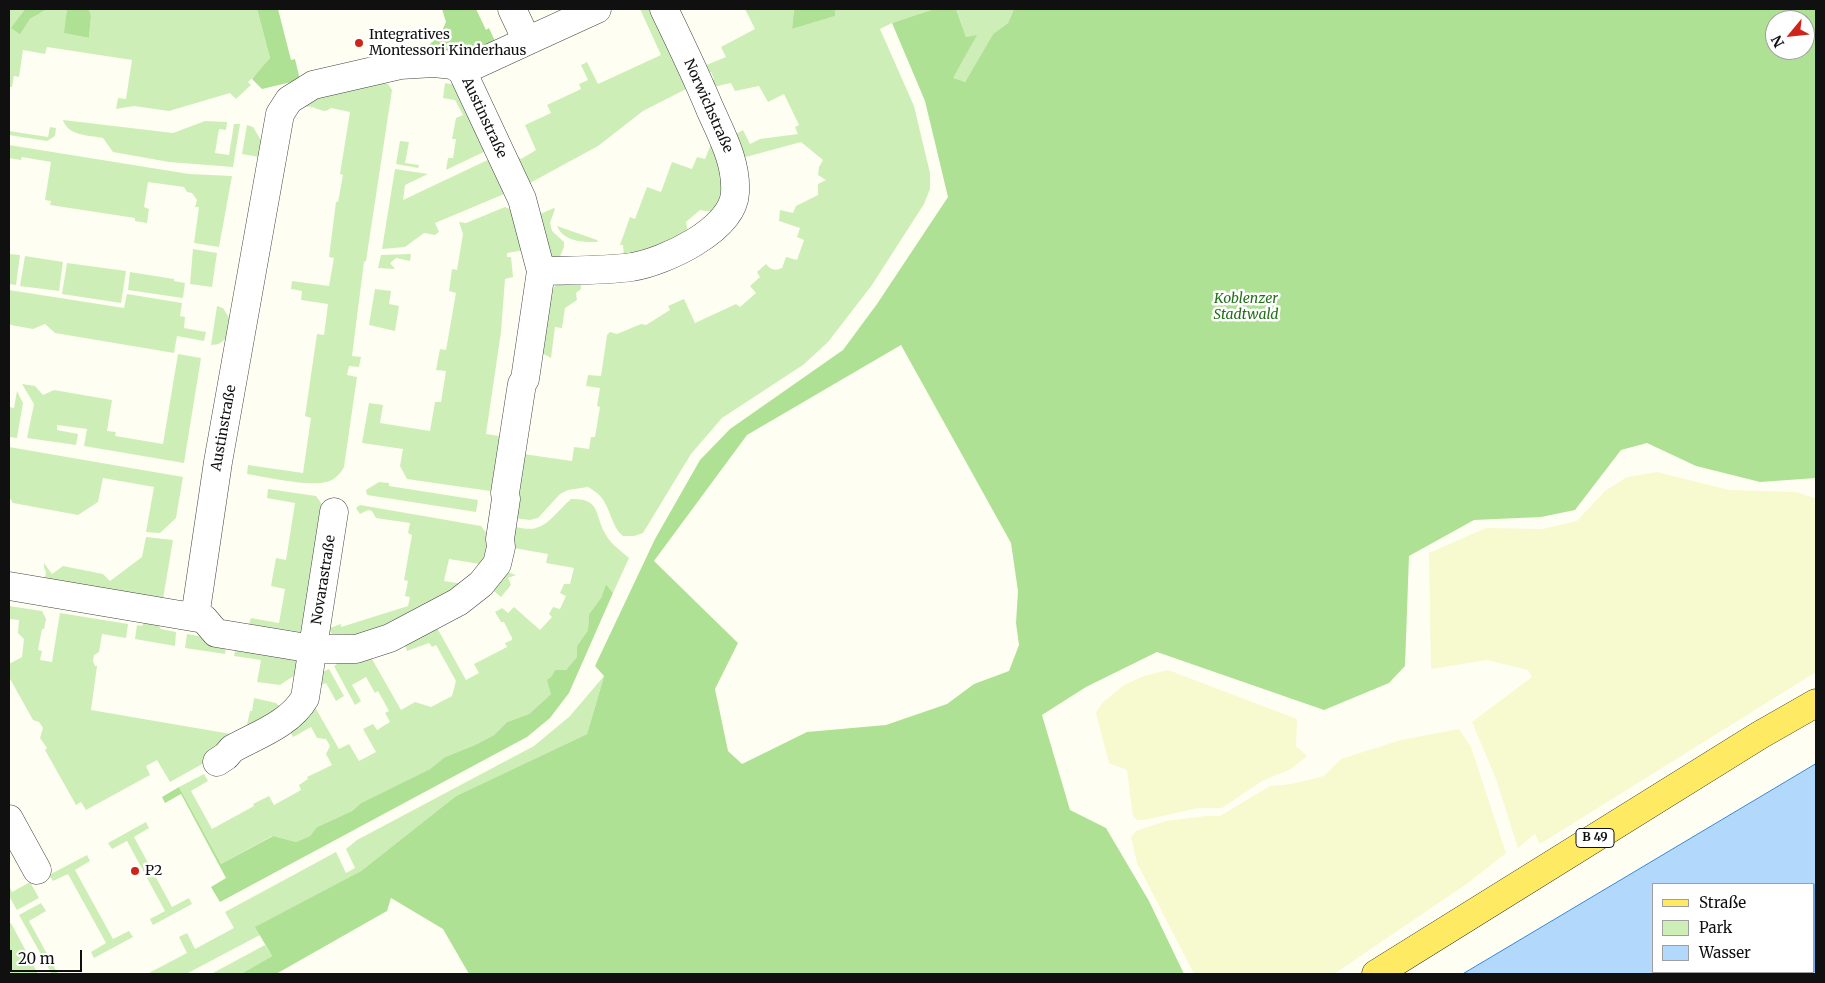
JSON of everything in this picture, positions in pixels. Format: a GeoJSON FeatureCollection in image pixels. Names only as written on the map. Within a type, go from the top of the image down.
{"type":"FeatureCollection","features":[{"type":"Feature","properties":{"kind":"main road","name":"B 49"},"geometry":{"type":"LineString","coordinates":[[1376,974],[1752,740],[1816,703]]}},
{"type":"Feature","properties":{"kind":"street"},"geometry":{"type":"LineString","coordinates":[[512,9],[527,41]]}},
{"type":"Feature","properties":{"kind":"street"},"geometry":{"type":"LineString","coordinates":[[462,71],[597,9]]}},
{"type":"Feature","properties":{"kind":"street","name":"Norwichstraße"},"geometry":{"type":"LineString","coordinates":[[541,271],[632,267],[653,262],[694,243],[710,232],[720,224],[734,200],[731,158],[664,9]]}},
{"type":"Feature","properties":{"kind":"street","name":"Austinstraße"},"geometry":{"type":"LineString","coordinates":[[9,586],[204,619],[216,633],[313,649],[356,649],[390,638],[436,614],[469,594],[481,584],[497,564],[501,547],[500,539],[506,499],[505,493],[520,390],[525,379],[541,271],[522,199],[462,71],[453,65],[434,63],[400,65],[313,84],[289,100],[280,114],[215,476],[195,617]]}},
{"type":"Feature","properties":{"kind":"street","name":"Novarastraße"},"geometry":{"type":"LineString","coordinates":[[313,649],[334,512]]}},
{"type":"Feature","properties":{"kind":"street"},"geometry":{"type":"LineString","coordinates":[[217,762],[232,749],[290,717],[299,709],[305,698],[313,649]]}},
{"type":"Feature","properties":{"kind":"street"},"geometry":{"type":"LineString","coordinates":[[9,819],[37,870]]}},
{"type":"Feature","properties":{"kind":"green space"},"geometry":{"type":"Polygon","coordinates":[[[9,9],[25,9],[12,28],[20,33],[30,19],[47,9],[67,9],[65,33],[89,38],[91,16],[89,9],[257,9],[270,58],[248,82],[251,85],[236,99],[230,93],[169,111],[134,106],[116,109],[118,98],[126,99],[132,60],[47,47],[45,54],[23,50],[19,77],[14,76],[12,87],[9,87],[9,9]]]}},
{"type":"Feature","properties":{"kind":"green space"},"geometry":{"type":"Polygon","coordinates":[[[25,9],[47,9],[30,19],[20,34],[11,28],[25,9]]]}},
{"type":"Feature","properties":{"kind":"green space"},"geometry":{"type":"Polygon","coordinates":[[[67,9],[89,9],[91,16],[89,38],[64,33],[67,9]]]}},
{"type":"Feature","properties":{"kind":"green space"},"geometry":{"type":"Polygon","coordinates":[[[257,9],[278,9],[291,60],[295,59],[300,80],[262,89],[252,79],[270,58],[257,9]]]}},
{"type":"Feature","properties":{"kind":"green space"},"geometry":{"type":"Polygon","coordinates":[[[442,9],[476,9],[486,30],[489,28],[495,41],[467,54],[421,53],[441,33],[446,22],[442,9]]]}},
{"type":"Feature","properties":{"kind":"green space"},"geometry":{"type":"Polygon","coordinates":[[[640,9],[650,9],[688,88],[643,111],[598,146],[530,183],[524,182],[515,160],[519,157],[521,159],[536,150],[525,125],[551,113],[547,105],[581,89],[579,84],[588,80],[581,65],[587,62],[598,84],[661,55],[640,9]]]}},
{"type":"Feature","properties":{"kind":"green space"},"geometry":{"type":"Polygon","coordinates":[[[745,9],[794,9],[792,29],[834,16],[835,9],[934,9],[880,29],[914,106],[930,173],[930,189],[924,204],[872,285],[828,342],[803,365],[722,418],[691,454],[643,533],[634,536],[623,536],[616,527],[601,497],[588,487],[568,490],[560,494],[538,518],[530,520],[514,518],[523,454],[572,461],[574,447],[589,449],[591,437],[595,437],[600,407],[597,406],[600,388],[586,386],[588,375],[601,376],[607,335],[610,332],[617,334],[641,324],[646,325],[670,310],[668,306],[684,299],[695,323],[736,304],[740,307],[756,293],[750,286],[760,277],[757,272],[766,264],[771,269],[777,269],[782,268],[786,257],[797,260],[804,240],[797,237],[800,228],[779,221],[780,210],[793,213],[796,206],[818,195],[818,184],[826,180],[818,175],[819,167],[823,160],[801,142],[742,158],[732,136],[743,130],[750,144],[760,139],[798,134],[795,127],[799,125],[784,94],[768,102],[759,86],[735,91],[731,83],[709,88],[710,82],[714,79],[711,72],[706,73],[699,68],[726,57],[721,47],[755,29],[745,9]]]}},
{"type":"Feature","properties":{"kind":"green space"},"geometry":{"type":"Polygon","coordinates":[[[794,9],[835,9],[835,16],[792,29],[794,9]]]}},
{"type":"Feature","properties":{"kind":"green space","name":"Koblenzer Stadtwald"},"geometry":{"type":"Polygon","coordinates":[[[934,9],[956,9],[966,37],[977,35],[953,78],[965,82],[993,34],[1008,23],[1014,9],[1816,9],[1816,478],[1760,482],[1696,466],[1647,443],[1621,450],[1575,510],[1541,517],[1474,520],[1409,556],[1405,666],[1389,683],[1324,710],[1157,652],[1086,687],[1042,715],[1070,810],[1106,828],[1149,901],[1184,974],[469,974],[443,929],[391,898],[387,911],[276,974],[241,974],[272,956],[255,927],[361,871],[456,796],[587,734],[604,676],[595,666],[655,539],[700,460],[730,429],[843,350],[877,304],[948,197],[925,101],[892,23],[934,9]],[[901,345],[747,435],[654,561],[738,643],[715,689],[728,751],[742,764],[807,732],[886,725],[947,704],[974,684],[1009,671],[1019,645],[1016,623],[1018,591],[1011,543],[901,345]]]}},
{"type":"Feature","properties":{"kind":"green space"},"geometry":{"type":"Polygon","coordinates":[[[956,9],[1014,9],[1008,23],[993,34],[965,82],[952,79],[976,36],[966,37],[956,9]]]}},
{"type":"Feature","properties":{"kind":"green space"},"geometry":{"type":"Polygon","coordinates":[[[382,82],[388,84],[392,90],[366,261],[364,262],[352,356],[361,357],[359,367],[349,366],[347,375],[357,377],[344,467],[330,481],[322,483],[301,483],[247,474],[248,465],[303,473],[311,418],[305,416],[317,334],[324,335],[328,304],[301,300],[302,291],[291,289],[292,281],[329,286],[334,258],[329,257],[336,202],[338,202],[343,175],[340,174],[350,112],[331,108],[326,111],[312,107],[302,108],[297,111],[307,100],[382,82]]]}},
{"type":"Feature","properties":{"kind":"green space"},"geometry":{"type":"Polygon","coordinates":[[[445,83],[456,85],[490,149],[446,170],[448,158],[453,158],[456,139],[452,139],[456,118],[463,115],[455,100],[443,98],[445,83]]]}},
{"type":"Feature","properties":{"kind":"green space"},"geometry":{"type":"Polygon","coordinates":[[[63,120],[173,133],[205,121],[227,122],[226,130],[219,129],[215,153],[229,155],[234,124],[240,124],[233,167],[169,162],[113,152],[103,138],[74,132],[69,129],[63,120]]]}},
{"type":"Feature","properties":{"kind":"green space"},"geometry":{"type":"Polygon","coordinates":[[[247,125],[253,127],[261,140],[259,157],[242,154],[247,125]]]}},
{"type":"Feature","properties":{"kind":"green space"},"geometry":{"type":"Polygon","coordinates":[[[707,125],[725,189],[714,212],[700,210],[686,222],[688,233],[656,252],[624,257],[623,245],[620,245],[630,217],[635,219],[647,187],[661,192],[672,162],[692,169],[697,157],[705,159],[711,144],[707,125]]]}},
{"type":"Feature","properties":{"kind":"green space"},"geometry":{"type":"Polygon","coordinates":[[[50,127],[56,128],[55,136],[47,141],[9,135],[9,131],[48,137],[50,127]]]}},
{"type":"Feature","properties":{"kind":"green space"},"geometry":{"type":"Polygon","coordinates":[[[400,141],[409,142],[405,163],[419,165],[418,168],[396,164],[400,141]]]}},
{"type":"Feature","properties":{"kind":"green space"},"geometry":{"type":"Polygon","coordinates":[[[9,145],[189,174],[232,176],[219,247],[194,243],[199,207],[195,207],[197,200],[184,187],[148,182],[144,207],[149,209],[147,223],[135,221],[135,218],[50,205],[51,201],[45,200],[51,162],[22,157],[21,160],[9,158],[9,145]]]}},
{"type":"Feature","properties":{"kind":"green space"},"geometry":{"type":"Polygon","coordinates":[[[494,157],[509,192],[435,223],[439,232],[435,235],[424,233],[405,247],[382,249],[395,169],[428,174],[405,185],[403,200],[494,157]]]}},
{"type":"Feature","properties":{"kind":"green space"},"geometry":{"type":"Polygon","coordinates":[[[505,207],[515,211],[525,250],[507,253],[507,257],[511,257],[513,277],[505,279],[501,332],[486,434],[506,437],[497,492],[407,479],[400,466],[403,449],[362,443],[369,403],[383,405],[380,423],[430,431],[435,402],[441,402],[446,371],[436,370],[440,349],[446,350],[456,293],[449,291],[452,269],[457,270],[463,234],[459,222],[466,223],[505,207]]]}},
{"type":"Feature","properties":{"kind":"green space"},"geometry":{"type":"Polygon","coordinates":[[[554,208],[550,223],[552,231],[564,242],[564,247],[559,259],[550,260],[540,214],[554,208]]]}},
{"type":"Feature","properties":{"kind":"green space"},"geometry":{"type":"Polygon","coordinates":[[[557,226],[598,242],[574,240],[564,235],[557,226]]]}},
{"type":"Feature","properties":{"kind":"green space"},"geometry":{"type":"Polygon","coordinates":[[[193,249],[217,253],[212,287],[190,284],[193,249]]]}},
{"type":"Feature","properties":{"kind":"green space"},"geometry":{"type":"Polygon","coordinates":[[[9,254],[20,255],[16,285],[9,284],[9,254]]]}},
{"type":"Feature","properties":{"kind":"green space"},"geometry":{"type":"Polygon","coordinates":[[[411,254],[410,261],[396,258],[390,263],[395,269],[378,268],[381,255],[411,254]]]}},
{"type":"Feature","properties":{"kind":"green space"},"geometry":{"type":"Polygon","coordinates":[[[25,256],[63,262],[59,291],[20,286],[25,256]]]}},
{"type":"Feature","properties":{"kind":"green space"},"geometry":{"type":"Polygon","coordinates":[[[67,263],[126,271],[121,303],[62,294],[67,263]]]}},
{"type":"Feature","properties":{"kind":"green space"},"geometry":{"type":"Polygon","coordinates":[[[130,272],[174,279],[174,281],[185,283],[183,298],[128,290],[130,272]]]}},
{"type":"Feature","properties":{"kind":"green space"},"geometry":{"type":"Polygon","coordinates":[[[581,280],[581,289],[576,293],[577,300],[565,308],[562,328],[555,327],[551,358],[542,353],[549,293],[557,284],[581,280]]]}},
{"type":"Feature","properties":{"kind":"green space"},"geometry":{"type":"Polygon","coordinates":[[[375,289],[391,291],[389,304],[399,306],[395,331],[369,325],[375,289]]]}},
{"type":"Feature","properties":{"kind":"green space"},"geometry":{"type":"Polygon","coordinates":[[[9,290],[124,308],[127,294],[182,303],[180,316],[185,317],[184,328],[206,332],[204,341],[177,336],[174,353],[55,333],[45,324],[33,329],[11,325],[9,322],[9,290]]]}},
{"type":"Feature","properties":{"kind":"green space"},"geometry":{"type":"Polygon","coordinates":[[[217,306],[223,308],[231,321],[226,338],[216,345],[211,345],[217,306]]]}},
{"type":"Feature","properties":{"kind":"green space"},"geometry":{"type":"Polygon","coordinates":[[[178,354],[201,358],[184,463],[84,446],[87,429],[57,425],[57,430],[78,434],[76,445],[27,438],[34,404],[22,384],[35,386],[43,395],[54,390],[112,400],[107,431],[116,432],[115,436],[163,444],[178,354]]]}},
{"type":"Feature","properties":{"kind":"green space"},"geometry":{"type":"Polygon","coordinates":[[[17,391],[23,403],[17,438],[9,437],[9,407],[14,408],[17,391]]]}},
{"type":"Feature","properties":{"kind":"green space"},"geometry":{"type":"Polygon","coordinates":[[[9,447],[183,477],[176,518],[160,533],[146,532],[154,487],[103,478],[98,502],[78,515],[13,503],[9,497],[9,447]]]}},
{"type":"Feature","properties":{"kind":"green space"},"geometry":{"type":"Polygon","coordinates":[[[1657,472],[1729,490],[1796,492],[1815,498],[1816,672],[1540,844],[1535,834],[1518,848],[1496,779],[1472,722],[1532,677],[1528,670],[1487,660],[1431,669],[1429,553],[1486,528],[1543,529],[1577,521],[1605,491],[1627,477],[1657,472]]]}},
{"type":"Feature","properties":{"kind":"green space"},"geometry":{"type":"Polygon","coordinates":[[[379,482],[389,483],[389,486],[478,500],[476,512],[367,495],[366,490],[379,482]]]}},
{"type":"Feature","properties":{"kind":"green space"},"geometry":{"type":"Polygon","coordinates":[[[268,489],[316,496],[326,510],[306,633],[249,624],[251,618],[279,623],[285,589],[271,586],[276,558],[286,560],[295,503],[267,498],[268,489]]]}},
{"type":"Feature","properties":{"kind":"green space"},"geometry":{"type":"Polygon","coordinates":[[[571,499],[581,499],[593,505],[608,538],[629,558],[613,593],[606,584],[601,598],[589,614],[588,630],[577,646],[577,657],[566,670],[555,670],[551,677],[551,694],[529,714],[507,722],[494,735],[445,757],[430,769],[361,803],[352,811],[317,827],[310,836],[296,842],[272,836],[221,864],[179,787],[204,774],[208,781],[191,791],[212,829],[269,796],[274,805],[301,790],[299,785],[308,779],[307,777],[332,765],[326,754],[330,746],[326,739],[317,738],[311,727],[293,737],[288,727],[312,702],[339,749],[349,744],[359,761],[376,752],[363,729],[373,724],[377,730],[390,722],[385,713],[389,711],[378,691],[375,693],[366,677],[352,685],[361,701],[355,705],[334,666],[337,664],[334,660],[372,659],[401,710],[415,702],[431,707],[452,696],[456,681],[436,645],[432,647],[429,643],[407,651],[405,645],[436,626],[466,680],[479,673],[474,664],[507,647],[505,643],[512,640],[504,622],[501,622],[495,612],[502,608],[508,613],[514,607],[540,630],[552,617],[549,614],[553,607],[560,609],[566,596],[560,593],[564,584],[570,584],[574,568],[546,563],[548,554],[508,547],[515,527],[531,529],[541,526],[550,520],[571,499]]]}},
{"type":"Feature","properties":{"kind":"green space"},"geometry":{"type":"Polygon","coordinates":[[[360,505],[481,526],[490,538],[484,559],[480,564],[449,559],[444,581],[463,584],[384,628],[362,635],[332,634],[327,629],[341,624],[341,627],[408,606],[410,597],[405,596],[408,581],[404,580],[412,535],[408,533],[410,523],[376,518],[372,511],[368,510],[360,514],[356,508],[360,505]]]}},
{"type":"Feature","properties":{"kind":"green space"},"geometry":{"type":"Polygon","coordinates":[[[146,537],[173,540],[162,605],[44,585],[46,572],[44,563],[52,574],[63,566],[103,574],[110,581],[142,557],[146,537]]]}},
{"type":"Feature","properties":{"kind":"green space"},"geometry":{"type":"Polygon","coordinates":[[[504,571],[516,575],[508,578],[511,585],[501,597],[488,586],[504,571]]]}},
{"type":"Feature","properties":{"kind":"green space"},"geometry":{"type":"Polygon","coordinates":[[[606,584],[613,593],[569,693],[550,718],[527,737],[220,902],[211,887],[226,878],[181,794],[165,803],[162,797],[179,787],[221,864],[273,836],[296,842],[310,836],[317,827],[352,811],[361,803],[430,769],[445,757],[494,735],[507,722],[529,714],[551,694],[547,680],[555,670],[566,670],[577,657],[577,646],[588,630],[589,614],[601,598],[606,584]]]}},
{"type":"Feature","properties":{"kind":"green space"},"geometry":{"type":"Polygon","coordinates":[[[9,606],[42,611],[46,619],[38,650],[42,651],[40,660],[52,662],[60,613],[128,624],[126,638],[102,634],[99,652],[94,655],[93,661],[95,666],[97,666],[91,710],[231,734],[247,725],[254,698],[276,703],[284,711],[222,753],[170,782],[157,760],[146,766],[150,775],[86,810],[81,802],[76,805],[45,750],[47,748],[40,738],[43,728],[39,722],[33,720],[9,677],[9,664],[22,657],[24,639],[18,633],[19,620],[9,619],[9,606]]]}},
{"type":"Feature","properties":{"kind":"green space"},"geometry":{"type":"Polygon","coordinates":[[[149,620],[156,621],[161,629],[176,632],[175,646],[135,639],[137,625],[141,626],[149,620]]]}},
{"type":"Feature","properties":{"kind":"green space"},"geometry":{"type":"Polygon","coordinates":[[[187,634],[227,641],[225,654],[185,648],[187,634]]]}},
{"type":"Feature","properties":{"kind":"green space"},"geometry":{"type":"Polygon","coordinates":[[[237,642],[296,652],[301,663],[298,673],[280,685],[257,682],[261,660],[234,656],[237,642]]]}},
{"type":"Feature","properties":{"kind":"green space"},"geometry":{"type":"Polygon","coordinates":[[[329,669],[344,696],[336,701],[326,683],[317,687],[322,672],[329,669]]]}},
{"type":"Feature","properties":{"kind":"green space"},"geometry":{"type":"Polygon","coordinates":[[[1168,670],[1297,719],[1296,746],[1307,756],[1291,769],[1262,781],[1222,808],[1198,808],[1137,820],[1133,816],[1127,770],[1109,763],[1096,713],[1102,703],[1124,685],[1144,676],[1168,670]]]}},
{"type":"Feature","properties":{"kind":"green space"},"geometry":{"type":"Polygon","coordinates":[[[604,676],[587,734],[456,796],[361,871],[256,927],[260,935],[186,974],[147,974],[187,953],[179,937],[187,933],[195,949],[234,928],[225,912],[336,852],[346,873],[355,868],[346,849],[357,840],[534,746],[570,716],[604,676]]]}},
{"type":"Feature","properties":{"kind":"green space"},"geometry":{"type":"Polygon","coordinates":[[[1459,729],[1471,747],[1506,853],[1468,883],[1334,974],[1194,974],[1137,863],[1131,837],[1136,831],[1166,821],[1220,816],[1270,786],[1292,784],[1324,776],[1341,759],[1401,740],[1459,729]]]}},
{"type":"Feature","properties":{"kind":"green space"},"geometry":{"type":"Polygon","coordinates":[[[146,822],[149,828],[134,837],[172,907],[189,898],[192,904],[153,925],[150,919],[165,911],[127,841],[112,849],[108,843],[146,822]]]}},
{"type":"Feature","properties":{"kind":"green space"},"geometry":{"type":"Polygon","coordinates":[[[87,855],[90,861],[75,870],[113,939],[129,931],[133,937],[94,958],[91,952],[106,943],[68,874],[53,881],[49,875],[87,855]]]}},
{"type":"Feature","properties":{"kind":"green space"},"geometry":{"type":"Polygon","coordinates":[[[30,882],[39,898],[17,910],[9,896],[9,886],[12,892],[30,882]]]}},
{"type":"Feature","properties":{"kind":"green space"},"geometry":{"type":"Polygon","coordinates":[[[41,903],[46,911],[29,921],[58,974],[52,974],[19,915],[41,903]]]}},
{"type":"Feature","properties":{"kind":"green space"},"geometry":{"type":"Polygon","coordinates":[[[11,923],[38,974],[9,974],[9,924],[11,923]]]}},
{"type":"Feature","properties":{"kind":"green space"},"geometry":{"type":"Polygon","coordinates":[[[265,945],[272,956],[241,974],[211,974],[265,945]]]}},
{"type":"Feature","properties":{"kind":"water"},"geometry":{"type":"Polygon","coordinates":[[[1816,764],[1816,974],[1463,974],[1816,764]]]}},
{"type":"Feature","properties":{"kind":"place","name":"Integratives Montessori Kinderhaus"},"geometry":{"type":"Point","coordinates":[359,43]}},
{"type":"Feature","properties":{"kind":"place","name":"P2"},"geometry":{"type":"Point","coordinates":[135,871]}}]}
